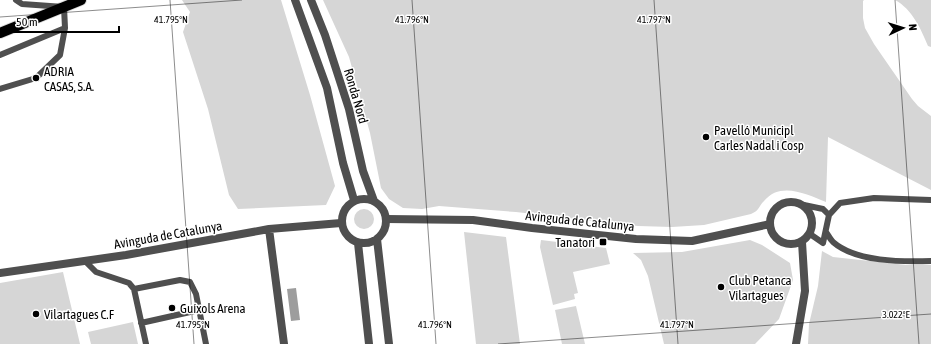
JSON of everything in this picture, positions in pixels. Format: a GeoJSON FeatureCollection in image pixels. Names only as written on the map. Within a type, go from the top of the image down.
{"type":"FeatureCollection","features":[{"type":"Feature","properties":{"kind":"main road"},"geometry":{"type":"LineString","coordinates":[[0,33],[81,0]]}},
{"type":"Feature","properties":{"kind":"street","name":"Ronda Nord"},"geometry":{"type":"LineString","coordinates":[[295,0],[327,88],[343,163],[354,200]]}},
{"type":"Feature","properties":{"kind":"street","name":"Ronda Nord"},"geometry":{"type":"LineString","coordinates":[[311,0],[325,34],[347,102],[363,171],[374,201],[380,205],[386,219]]}},
{"type":"Feature","properties":{"kind":"street"},"geometry":{"type":"LineString","coordinates":[[374,201],[361,198],[348,204],[342,216],[341,222],[343,229],[352,240],[365,243],[377,239],[382,233],[386,219]]}},
{"type":"Feature","properties":{"kind":"street"},"geometry":{"type":"LineString","coordinates":[[793,201],[804,205],[811,214],[813,224],[810,234],[802,242],[793,245],[784,244],[777,239],[772,232],[770,224],[772,212],[781,204],[793,201]]}},
{"type":"Feature","properties":{"kind":"street","name":"Avinguda de Catalunya"},"geometry":{"type":"LineString","coordinates":[[386,219],[473,220],[630,238],[692,241],[770,224]]}},
{"type":"Feature","properties":{"kind":"street","name":"Avinguda de Catalunya"},"geometry":{"type":"LineString","coordinates":[[0,273],[85,261],[269,229],[341,222]]}},
{"type":"Feature","properties":{"kind":"street"},"geometry":{"type":"LineString","coordinates":[[269,229],[284,344]]}},
{"type":"Feature","properties":{"kind":"street"},"geometry":{"type":"LineString","coordinates":[[377,239],[389,344]]}},
{"type":"Feature","properties":{"kind":"street"},"geometry":{"type":"LineString","coordinates":[[358,242],[369,344]]}},
{"type":"Feature","properties":{"kind":"street"},"geometry":{"type":"LineString","coordinates":[[796,344],[805,291],[802,242]]}},
{"type":"Feature","properties":{"kind":"lane"},"geometry":{"type":"LineString","coordinates":[[0,90],[36,78],[60,55],[65,28],[64,7],[22,4],[16,0]]}},
{"type":"Feature","properties":{"kind":"lane"},"geometry":{"type":"LineString","coordinates":[[0,55],[65,28]]}},
{"type":"Feature","properties":{"kind":"lane"},"geometry":{"type":"LineString","coordinates":[[810,234],[824,244],[829,214],[840,203],[874,198],[931,200]]}},
{"type":"Feature","properties":{"kind":"lane"},"geometry":{"type":"LineString","coordinates":[[804,205],[823,208],[829,214]]}},
{"type":"Feature","properties":{"kind":"lane"},"geometry":{"type":"LineString","coordinates":[[826,232],[832,241],[849,252],[892,260],[931,261]]}},
{"type":"Feature","properties":{"kind":"lane"},"geometry":{"type":"LineString","coordinates":[[85,261],[96,272],[129,284],[134,289],[146,344]]}},
{"type":"Feature","properties":{"kind":"lane"},"geometry":{"type":"LineString","coordinates":[[134,289],[180,280],[190,282],[196,294],[206,344]]}},
{"type":"Feature","properties":{"kind":"lane"},"geometry":{"type":"LineString","coordinates":[[141,323],[199,310]]}},
{"type":"Feature","properties":{"kind":"shaded area"},"geometry":{"type":"Polygon","coordinates":[[[182,0],[281,0],[310,95],[335,186],[326,205],[238,209],[229,195],[208,109],[183,32],[190,12],[182,0]]]}},
{"type":"Feature","properties":{"kind":"shaded area"},"geometry":{"type":"Polygon","coordinates":[[[323,0],[864,0],[863,18],[865,28],[874,44],[912,99],[918,106],[931,116],[931,190],[828,137],[826,202],[802,193],[786,190],[770,195],[754,213],[704,225],[672,227],[638,226],[516,212],[439,206],[422,209],[403,208],[389,199],[381,188],[370,133],[349,57],[323,0]]]}},
{"type":"Feature","properties":{"kind":"shaded area"},"geometry":{"type":"Polygon","coordinates":[[[895,0],[931,0],[931,47],[928,46],[919,26],[911,14],[895,0]]]}},
{"type":"Feature","properties":{"kind":"shaded area"},"geometry":{"type":"Polygon","coordinates":[[[360,209],[368,209],[374,215],[374,223],[368,229],[360,229],[354,223],[354,215],[360,209]]]}},
{"type":"Feature","properties":{"kind":"shaded area"},"geometry":{"type":"Polygon","coordinates":[[[464,232],[506,237],[520,344],[476,344],[464,232]]]}},
{"type":"Feature","properties":{"kind":"shaded area"},"geometry":{"type":"Polygon","coordinates":[[[541,240],[606,248],[610,264],[573,272],[578,293],[574,294],[575,299],[553,305],[540,247],[541,240]]]}},
{"type":"Feature","properties":{"kind":"shaded area","name":"Club Petanca Vilartagues"},"geometry":{"type":"Polygon","coordinates":[[[750,240],[762,245],[790,263],[793,280],[779,319],[755,344],[664,344],[648,276],[641,260],[633,253],[682,252],[750,240]]]}},
{"type":"Feature","properties":{"kind":"shaded area"},"geometry":{"type":"Polygon","coordinates":[[[822,251],[833,257],[907,265],[931,265],[931,344],[808,344],[809,324],[818,286],[822,251]]]}},
{"type":"Feature","properties":{"kind":"shaded area","name":"Vilartagues C.F"},"geometry":{"type":"Polygon","coordinates":[[[63,272],[80,344],[0,344],[0,283],[63,272]]]}},
{"type":"Feature","properties":{"kind":"shaded area"},"geometry":{"type":"Polygon","coordinates":[[[296,288],[300,320],[291,321],[287,289],[296,288]]]}},
{"type":"Feature","properties":{"kind":"shaded area"},"geometry":{"type":"Polygon","coordinates":[[[576,306],[585,344],[562,344],[555,310],[576,306]]]}},
{"type":"Feature","properties":{"kind":"shaded area"},"geometry":{"type":"Polygon","coordinates":[[[133,322],[138,344],[91,344],[88,332],[133,322]]]}},
{"type":"Feature","properties":{"kind":"place","name":"ADRIA CASAS, S.A."},"geometry":{"type":"Point","coordinates":[36,78]}},
{"type":"Feature","properties":{"kind":"place","name":"Pavelló Municipl Carles Nadal i Cosp"},"geometry":{"type":"Point","coordinates":[706,137]}},
{"type":"Feature","properties":{"kind":"place","name":"Tanatori"},"geometry":{"type":"Point","coordinates":[603,242]}},
{"type":"Feature","properties":{"kind":"place","name":"Club Petanca Vilartagues"},"geometry":{"type":"Point","coordinates":[721,287]}},
{"type":"Feature","properties":{"kind":"place","name":"Guíxols Arena"},"geometry":{"type":"Point","coordinates":[172,308]}},
{"type":"Feature","properties":{"kind":"place","name":"Vilartagues C.F"},"geometry":{"type":"Point","coordinates":[36,314]}}]}
